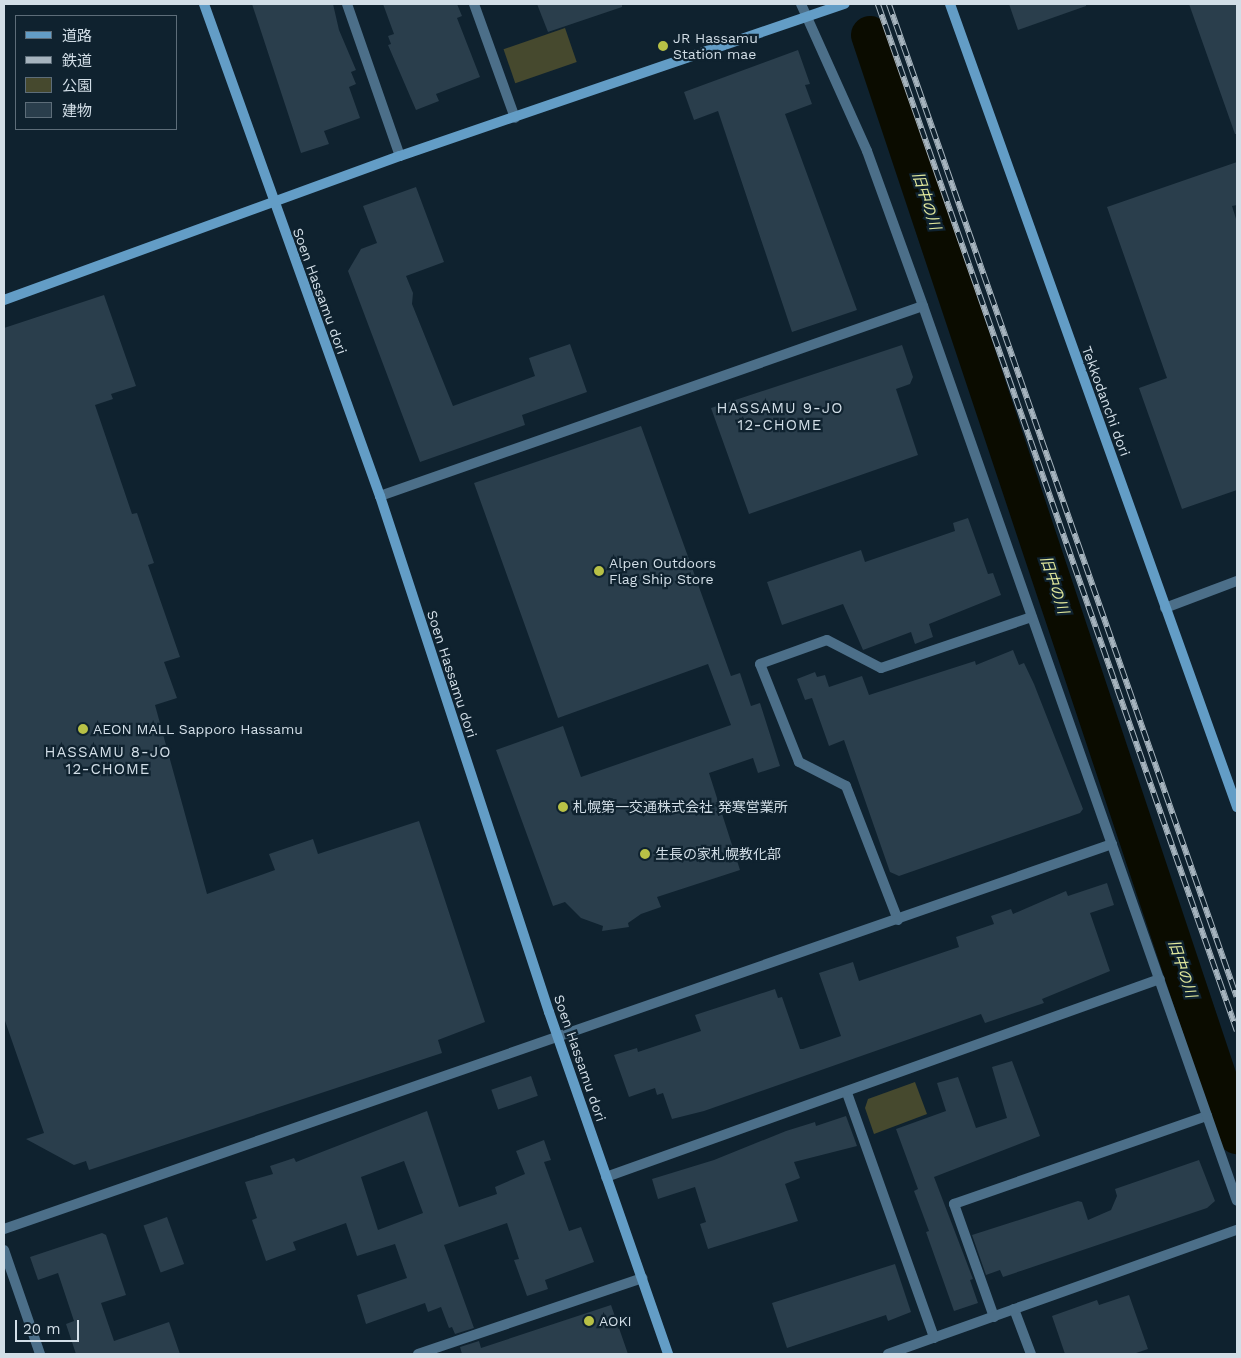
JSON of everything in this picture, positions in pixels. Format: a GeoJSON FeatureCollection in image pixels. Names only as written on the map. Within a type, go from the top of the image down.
{"type":"FeatureCollection","features":[{"type":"Feature","properties":{"kind":"street","name":"Soen Hassamu dori"},"geometry":{"type":"LineString","coordinates":[[204,4],[273,202],[380,496],[606,1176],[668,1354]]}},
{"type":"Feature","properties":{"kind":"street"},"geometry":{"type":"LineString","coordinates":[[347,4],[400,156]]}},
{"type":"Feature","properties":{"kind":"street"},"geometry":{"type":"LineString","coordinates":[[474,4],[515,118]]}},
{"type":"Feature","properties":{"kind":"street"},"geometry":{"type":"LineString","coordinates":[[801,4],[867,151],[1237,1201]]}},
{"type":"Feature","properties":{"kind":"street"},"geometry":{"type":"LineString","coordinates":[[4,300],[400,156],[845,4]]}},
{"type":"Feature","properties":{"kind":"street","name":"Tekkodanchi dori"},"geometry":{"type":"LineString","coordinates":[[950,4],[1237,807]]}},
{"type":"Feature","properties":{"kind":"street"},"geometry":{"type":"LineString","coordinates":[[380,496],[923,306]]}},
{"type":"Feature","properties":{"kind":"street"},"geometry":{"type":"LineString","coordinates":[[1165,608],[1237,581]]}},
{"type":"Feature","properties":{"kind":"street"},"geometry":{"type":"LineString","coordinates":[[898,920],[846,786],[799,762],[760,664],[828,640],[881,668],[1032,617]]}},
{"type":"Feature","properties":{"kind":"street"},"geometry":{"type":"LineString","coordinates":[[4,1229],[898,920],[1112,844]]}},
{"type":"Feature","properties":{"kind":"street"},"geometry":{"type":"LineString","coordinates":[[606,1176],[847,1093],[1160,979]]}},
{"type":"Feature","properties":{"kind":"street"},"geometry":{"type":"LineString","coordinates":[[847,1093],[934,1338]]}},
{"type":"Feature","properties":{"kind":"street"},"geometry":{"type":"LineString","coordinates":[[994,1317],[954,1204],[1208,1116]]}},
{"type":"Feature","properties":{"kind":"street"},"geometry":{"type":"LineString","coordinates":[[888,1354],[905,1351],[934,1338],[1237,1230]]}},
{"type":"Feature","properties":{"kind":"street"},"geometry":{"type":"LineString","coordinates":[[4,1250],[40,1354]]}},
{"type":"Feature","properties":{"kind":"street"},"geometry":{"type":"LineString","coordinates":[[418,1354],[642,1278]]}},
{"type":"Feature","properties":{"kind":"street"},"geometry":{"type":"LineString","coordinates":[[1014,1310],[1031,1354]]}},
{"type":"Feature","properties":{"kind":"green space"},"geometry":{"type":"Polygon","coordinates":[[[565,28],[577,62],[515,83],[504,49],[565,28]]]}},
{"type":"Feature","properties":{"kind":"green space"},"geometry":{"type":"Polygon","coordinates":[[[915,1082],[927,1114],[874,1134],[865,1108],[868,1099],[915,1082]]]}},
{"type":"Feature","properties":{"kind":"building"},"geometry":{"type":"Polygon","coordinates":[[[252,4],[333,4],[339,30],[356,70],[351,72],[356,84],[349,87],[360,118],[324,131],[329,144],[301,153],[252,4]]]}},
{"type":"Feature","properties":{"kind":"building"},"geometry":{"type":"Polygon","coordinates":[[[383,4],[457,4],[462,16],[457,18],[480,77],[436,94],[439,101],[416,110],[388,45],[391,44],[388,36],[394,34],[383,4]]]}},
{"type":"Feature","properties":{"kind":"building"},"geometry":{"type":"Polygon","coordinates":[[[537,4],[622,4],[622,7],[548,32],[537,4]]]}},
{"type":"Feature","properties":{"kind":"building"},"geometry":{"type":"Polygon","coordinates":[[[1009,4],[1086,4],[1086,6],[1018,30],[1009,4]]]}},
{"type":"Feature","properties":{"kind":"building"},"geometry":{"type":"Polygon","coordinates":[[[1189,4],[1237,4],[1237,134],[1235,134],[1189,4]]]}},
{"type":"Feature","properties":{"kind":"building"},"geometry":{"type":"Polygon","coordinates":[[[798,50],[810,84],[805,85],[812,104],[785,114],[857,310],[792,332],[718,111],[694,120],[684,92],[798,50]]]}},
{"type":"Feature","properties":{"kind":"building"},"geometry":{"type":"Polygon","coordinates":[[[1237,162],[1237,205],[1232,206],[1237,222],[1237,490],[1182,509],[1139,388],[1167,378],[1107,207],[1237,162]]]}},
{"type":"Feature","properties":{"kind":"building"},"geometry":{"type":"Polygon","coordinates":[[[416,187],[444,262],[406,276],[413,293],[412,304],[453,406],[535,376],[529,358],[570,344],[587,392],[522,415],[525,425],[420,462],[348,271],[361,249],[377,243],[363,206],[416,187]]]}},
{"type":"Feature","properties":{"kind":"building","name":"AEON MALL Sapporo Hassamu"},"geometry":{"type":"Polygon","coordinates":[[[104,295],[136,386],[111,394],[113,399],[95,405],[132,514],[137,513],[154,563],[148,565],[180,657],[164,662],[177,698],[155,705],[207,894],[275,870],[269,854],[313,839],[318,854],[419,821],[485,1022],[438,1040],[442,1053],[89,1170],[86,1161],[74,1165],[26,1139],[44,1133],[4,1018],[4,328],[104,295]]]}},
{"type":"Feature","properties":{"kind":"building"},"geometry":{"type":"Polygon","coordinates":[[[902,345],[913,377],[910,384],[896,389],[918,455],[749,514],[711,408],[902,345]]]}},
{"type":"Feature","properties":{"kind":"building"},"geometry":{"type":"Polygon","coordinates":[[[641,426],[731,676],[740,673],[751,706],[760,703],[780,766],[758,773],[753,758],[709,773],[740,870],[657,897],[661,907],[641,914],[628,923],[629,927],[602,931],[603,926],[581,918],[565,902],[553,906],[496,750],[563,726],[581,777],[731,725],[708,664],[558,718],[474,483],[641,426]]]}},
{"type":"Feature","properties":{"kind":"building"},"geometry":{"type":"Polygon","coordinates":[[[968,518],[988,574],[993,573],[1001,595],[929,624],[933,637],[915,644],[911,632],[863,650],[843,604],[782,625],[767,582],[861,550],[865,562],[955,531],[953,523],[968,518]]]}},
{"type":"Feature","properties":{"kind":"building"},"geometry":{"type":"Polygon","coordinates":[[[1013,650],[1019,665],[1024,663],[1034,684],[1083,809],[1080,813],[899,876],[890,872],[844,740],[829,746],[812,698],[805,700],[797,679],[815,672],[817,677],[825,675],[829,687],[862,676],[869,695],[975,661],[976,665],[1013,650]]]}},
{"type":"Feature","properties":{"kind":"building"},"geometry":{"type":"Polygon","coordinates":[[[1107,883],[1114,905],[1090,913],[1110,971],[1042,999],[1044,1003],[985,1023],[981,1014],[704,1111],[672,1119],[663,1093],[657,1095],[655,1088],[629,1097],[614,1055],[637,1048],[638,1052],[701,1031],[695,1015],[775,989],[778,998],[782,997],[800,1049],[803,1049],[841,1036],[819,973],[853,962],[859,981],[959,947],[956,937],[994,924],[991,916],[1011,909],[1013,914],[1066,891],[1068,896],[1107,883]]]}},
{"type":"Feature","properties":{"kind":"building"},"geometry":{"type":"Polygon","coordinates":[[[1012,1061],[1040,1136],[934,1177],[973,1279],[970,1280],[978,1303],[954,1311],[926,1232],[929,1231],[914,1191],[918,1189],[896,1129],[946,1111],[937,1083],[958,1077],[976,1128],[1007,1118],[992,1067],[1012,1061]]]}},
{"type":"Feature","properties":{"kind":"building"},"geometry":{"type":"Polygon","coordinates":[[[531,1076],[538,1096],[498,1110],[491,1090],[531,1076]]]}},
{"type":"Feature","properties":{"kind":"building"},"geometry":{"type":"Polygon","coordinates":[[[427,1111],[459,1207],[497,1194],[495,1187],[525,1174],[516,1151],[544,1140],[551,1160],[544,1162],[569,1231],[581,1227],[594,1262],[545,1280],[548,1289],[527,1296],[514,1260],[519,1259],[507,1223],[444,1245],[474,1328],[455,1334],[452,1327],[449,1328],[441,1307],[428,1312],[425,1303],[366,1324],[357,1295],[407,1278],[395,1244],[357,1256],[346,1223],[293,1242],[296,1250],[266,1261],[252,1220],[257,1218],[245,1182],[273,1174],[270,1166],[294,1158],[296,1162],[427,1111]],[[404,1161],[361,1177],[378,1230],[423,1213],[404,1161]]]}},
{"type":"Feature","properties":{"kind":"building"},"geometry":{"type":"Polygon","coordinates":[[[846,1116],[857,1146],[794,1162],[800,1178],[785,1184],[798,1221],[708,1249],[700,1224],[706,1222],[695,1187],[658,1199],[652,1179],[714,1160],[786,1131],[815,1122],[816,1126],[846,1116]]]}},
{"type":"Feature","properties":{"kind":"building"},"geometry":{"type":"Polygon","coordinates":[[[1199,1160],[1215,1201],[1207,1208],[1003,1277],[1000,1270],[986,1275],[972,1235],[1078,1201],[1082,1202],[1088,1220],[1111,1210],[1117,1196],[1115,1189],[1199,1160]]]}},
{"type":"Feature","properties":{"kind":"building"},"geometry":{"type":"Polygon","coordinates":[[[167,1217],[184,1264],[161,1273],[144,1226],[167,1217]]]}},
{"type":"Feature","properties":{"kind":"building"},"geometry":{"type":"Polygon","coordinates":[[[102,1233],[106,1235],[126,1295],[101,1303],[114,1341],[169,1322],[180,1354],[76,1354],[66,1324],[74,1321],[58,1273],[38,1280],[30,1257],[102,1233]]]}},
{"type":"Feature","properties":{"kind":"building"},"geometry":{"type":"Polygon","coordinates":[[[895,1264],[911,1312],[888,1321],[886,1315],[787,1348],[772,1303],[895,1264]]]}},
{"type":"Feature","properties":{"kind":"building"},"geometry":{"type":"Polygon","coordinates":[[[1129,1295],[1148,1349],[1133,1354],[1065,1354],[1052,1316],[1097,1300],[1099,1305],[1129,1295]]]}},
{"type":"Feature","properties":{"kind":"building","name":"AOKI"},"geometry":{"type":"Polygon","coordinates":[[[611,1305],[628,1354],[462,1354],[460,1347],[479,1341],[481,1348],[611,1305]]]}},
{"type":"Feature","properties":{"kind":"waterway","name":"旧中の川"},"geometry":{"type":"LineString","coordinates":[[870,35],[1237,1135]]}},
{"type":"Feature","properties":{"kind":"railway"},"geometry":{"type":"LineString","coordinates":[[878,4],[1237,1031]]}},
{"type":"Feature","properties":{"kind":"railway"},"geometry":{"type":"LineString","coordinates":[[889,4],[1237,997]]}},
{"type":"Feature","properties":{"kind":"place","name":"JR Hassamu Station mae"},"geometry":{"type":"Point","coordinates":[663,46]}},
{"type":"Feature","properties":{"kind":"place","name":"Alpen Outdoors Flag Ship Store"},"geometry":{"type":"Point","coordinates":[599,571]}},
{"type":"Feature","properties":{"kind":"place","name":"AEON MALL Sapporo Hassamu"},"geometry":{"type":"Point","coordinates":[83,729]}},
{"type":"Feature","properties":{"kind":"place","name":"札幌第一交通株式会社 発寒営業所"},"geometry":{"type":"Point","coordinates":[563,807]}},
{"type":"Feature","properties":{"kind":"place","name":"生長の家札幌教化部"},"geometry":{"type":"Point","coordinates":[645,854]}},
{"type":"Feature","properties":{"kind":"place","name":"AOKI"},"geometry":{"type":"Point","coordinates":[589,1321]}},
{"type":"Feature","properties":{"kind":"district","name":"HASSAMU 9-JO 12-CHOME"},"geometry":{"type":"Point","coordinates":[780,416]}},
{"type":"Feature","properties":{"kind":"district","name":"HASSAMU 8-JO 12-CHOME"},"geometry":{"type":"Point","coordinates":[108,760]}}]}
